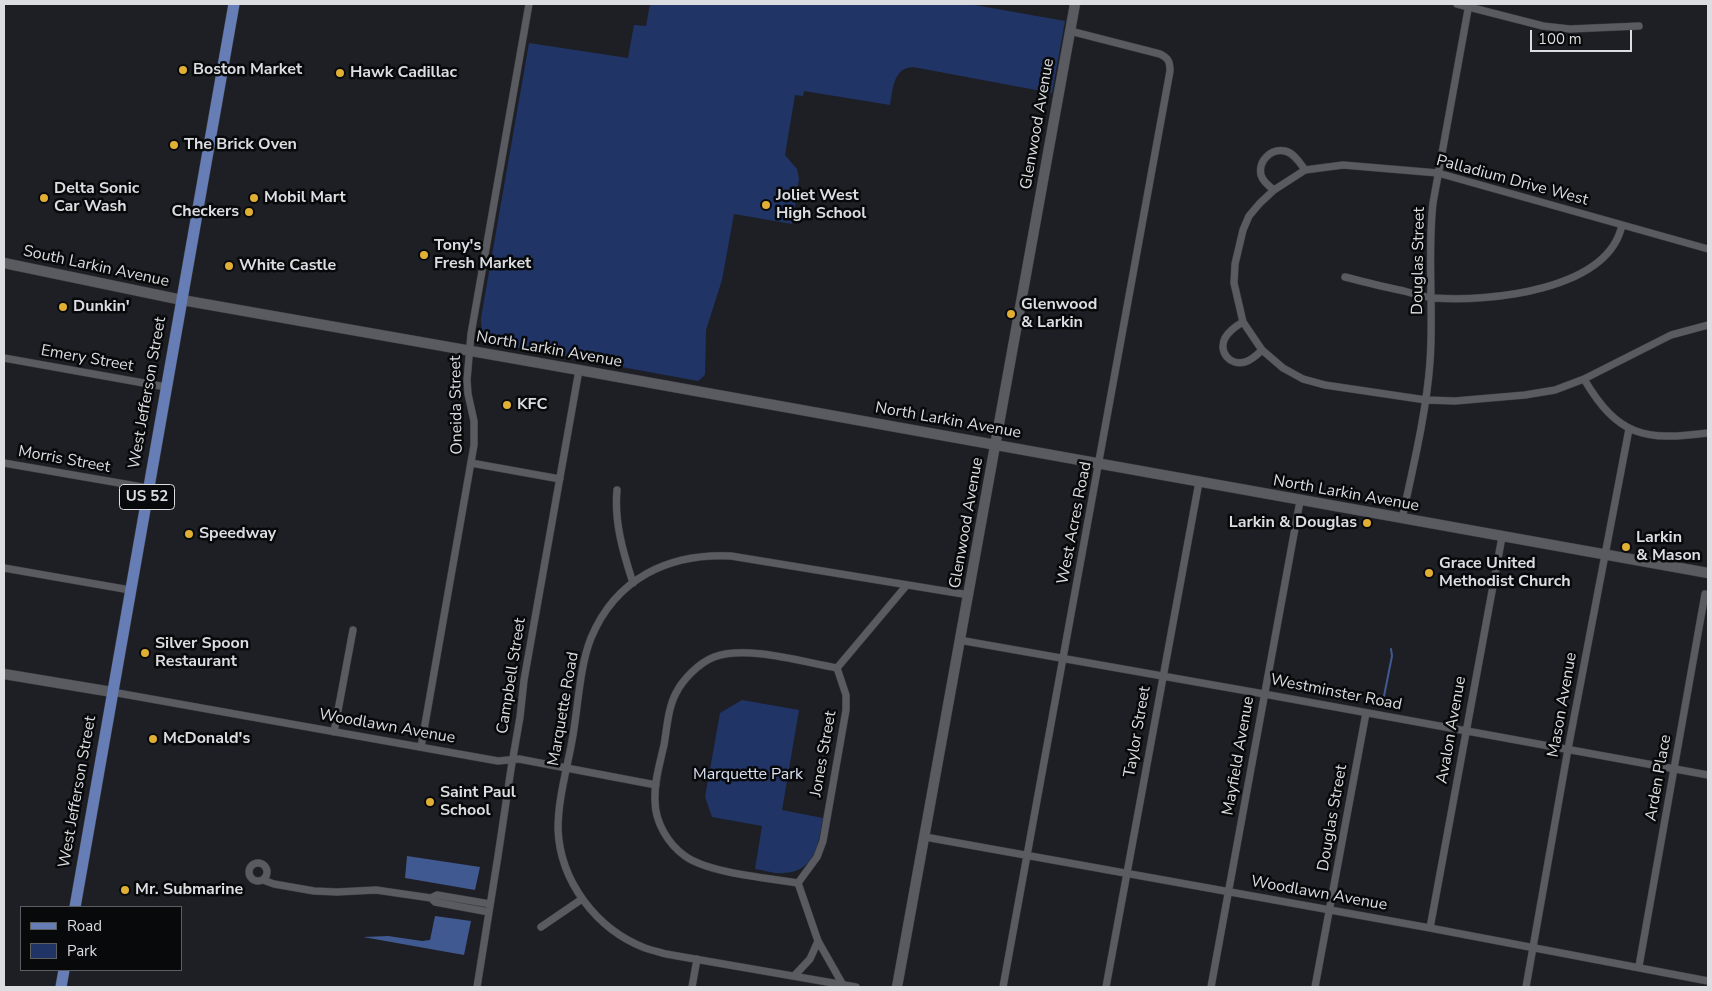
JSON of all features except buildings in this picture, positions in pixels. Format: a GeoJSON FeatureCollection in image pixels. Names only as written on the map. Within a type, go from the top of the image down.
{"type":"FeatureCollection","features":[{"type":"Feature","properties":{"kind":"main road","name":"West Jefferson Street"},"geometry":{"type":"LineString","coordinates":[[75,906],[234,4]]}},
{"type":"Feature","properties":{"kind":"main road","name":"Glenwood Avenue"},"geometry":{"type":"LineString","coordinates":[[898,987],[1075,4]]}},
{"type":"Feature","properties":{"kind":"main road","name":"South Larkin Avenue"},"geometry":{"type":"LineString","coordinates":[[4,263],[182,300]]}},
{"type":"Feature","properties":{"kind":"main road","name":"North Larkin Avenue"},"geometry":{"type":"LineString","coordinates":[[182,300],[1708,573]]}},
{"type":"Feature","properties":{"kind":"main road"},"geometry":{"type":"LineString","coordinates":[[4,674],[112,692]]}},
{"type":"Feature","properties":{"kind":"main road"},"geometry":{"type":"LineString","coordinates":[[61,987],[64,971]]}},
{"type":"Feature","properties":{"kind":"street","name":"Oneida Street"},"geometry":{"type":"LineString","coordinates":[[421,747],[472,463],[474,432],[467,387],[469,351],[529,4]]}},
{"type":"Feature","properties":{"kind":"street"},"geometry":{"type":"LineString","coordinates":[[1457,4],[1544,26],[1570,29],[1639,26]]}},
{"type":"Feature","properties":{"kind":"street","name":"Douglas Street"},"geometry":{"type":"LineString","coordinates":[[1402,519],[1426,400],[1430,362],[1432,298],[1431,226],[1438,173],[1468,6]]}},
{"type":"Feature","properties":{"kind":"street","name":"West Acres Road"},"geometry":{"type":"LineString","coordinates":[[1003,987],[1100,465],[1170,71],[1170,62],[1160,54],[1070,31]]}},
{"type":"Feature","properties":{"kind":"street"},"geometry":{"type":"LineString","coordinates":[[1274,190],[1265,183],[1261,174],[1266,156],[1274,151],[1286,151],[1305,170]]}},
{"type":"Feature","properties":{"kind":"street","name":"Palladium Drive West"},"geometry":{"type":"LineString","coordinates":[[1242,322],[1234,283],[1238,245],[1243,230],[1249,216],[1260,203],[1274,190],[1305,170],[1342,165],[1438,173],[1708,249]]}},
{"type":"Feature","properties":{"kind":"street"},"geometry":{"type":"LineString","coordinates":[[1345,277],[1432,298],[1469,299],[1495,297],[1549,287],[1592,267],[1613,247],[1622,225]]}},
{"type":"Feature","properties":{"kind":"street"},"geometry":{"type":"LineString","coordinates":[[1262,350],[1245,362],[1236,362],[1229,360],[1224,353],[1223,345],[1226,337],[1234,327],[1242,322],[1262,350],[1283,368],[1303,380],[1348,389],[1426,400],[1455,401],[1525,395],[1555,390],[1584,379],[1671,335],[1708,325]]}},
{"type":"Feature","properties":{"kind":"street","name":"Emery Street"},"geometry":{"type":"LineString","coordinates":[[4,358],[166,387]]}},
{"type":"Feature","properties":{"kind":"street","name":"Campbell Street"},"geometry":{"type":"LineString","coordinates":[[477,987],[520,717],[524,680],[578,370]]}},
{"type":"Feature","properties":{"kind":"street"},"geometry":{"type":"LineString","coordinates":[[1584,379],[1597,401],[1613,418],[1629,428],[1659,436],[1708,433]]}},
{"type":"Feature","properties":{"kind":"street","name":"Mason Avenue"},"geometry":{"type":"LineString","coordinates":[[1526,987],[1568,749],[1629,428]]}},
{"type":"Feature","properties":{"kind":"street","name":"Morris Street"},"geometry":{"type":"LineString","coordinates":[[4,463],[148,488]]}},
{"type":"Feature","properties":{"kind":"street"},"geometry":{"type":"LineString","coordinates":[[472,463],[560,479]]}},
{"type":"Feature","properties":{"kind":"street","name":"Taylor Street"},"geometry":{"type":"LineString","coordinates":[[1106,987],[1199,482]]}},
{"type":"Feature","properties":{"kind":"street"},"geometry":{"type":"LineString","coordinates":[[617,490],[616,523],[633,583]]}},
{"type":"Feature","properties":{"kind":"street","name":"Mayfield Avenue"},"geometry":{"type":"LineString","coordinates":[[1211,987],[1300,501]]}},
{"type":"Feature","properties":{"kind":"street","name":"Avalon Avenue"},"geometry":{"type":"LineString","coordinates":[[1430,928],[1502,537]]}},
{"type":"Feature","properties":{"kind":"street","name":"Marquette Road"},"geometry":{"type":"LineString","coordinates":[[856,987],[666,954],[644,948],[608,926],[582,899],[566,869],[560,850],[558,828],[560,805],[568,768],[585,661],[591,639],[613,602],[633,583],[664,565],[688,558],[708,555],[731,556],[969,595]]}},
{"type":"Feature","properties":{"kind":"street"},"geometry":{"type":"LineString","coordinates":[[4,568],[130,590]]}},
{"type":"Feature","properties":{"kind":"street"},"geometry":{"type":"LineString","coordinates":[[843,985],[818,942],[798,882],[715,869],[699,864],[685,856],[664,833],[658,819],[655,802],[656,785],[675,693],[698,667],[713,658],[730,653],[752,652],[837,668],[906,586]]}},
{"type":"Feature","properties":{"kind":"street","name":"Arden Place"},"geometry":{"type":"LineString","coordinates":[[1639,966],[1705,594]]}},
{"type":"Feature","properties":{"kind":"street"},"geometry":{"type":"LineString","coordinates":[[334,732],[353,630]]}},
{"type":"Feature","properties":{"kind":"street","name":"Westminster Road"},"geometry":{"type":"LineString","coordinates":[[959,640],[1708,775]]}},
{"type":"Feature","properties":{"kind":"street","name":"Jones Street"},"geometry":{"type":"LineString","coordinates":[[798,882],[817,857],[825,832],[846,710],[846,695],[837,668]]}},
{"type":"Feature","properties":{"kind":"street","name":"Woodlawn Avenue"},"geometry":{"type":"LineString","coordinates":[[112,692],[498,761],[519,759],[656,785]]}},
{"type":"Feature","properties":{"kind":"street","name":"Douglas Street"},"geometry":{"type":"LineString","coordinates":[[1315,987],[1366,713]]}},
{"type":"Feature","properties":{"kind":"street","name":"Woodlawn Avenue"},"geometry":{"type":"LineString","coordinates":[[925,838],[1639,966],[1708,981]]}},
{"type":"Feature","properties":{"kind":"street"},"geometry":{"type":"LineString","coordinates":[[263,880],[274,884],[314,891],[376,890],[432,898],[437,895],[490,904]]}},
{"type":"Feature","properties":{"kind":"street"},"geometry":{"type":"LineString","coordinates":[[432,898],[435,902],[489,912]]}},
{"type":"Feature","properties":{"kind":"street"},"geometry":{"type":"LineString","coordinates":[[541,928],[582,899]]}},
{"type":"Feature","properties":{"kind":"street"},"geometry":{"type":"LineString","coordinates":[[794,976],[810,959],[818,942]]}},
{"type":"Feature","properties":{"kind":"street"},"geometry":{"type":"LineString","coordinates":[[692,987],[697,959]]}},
{"type":"Feature","properties":{"kind":"green space"},"geometry":{"type":"Polygon","coordinates":[[[650,4],[969,4],[1065,21],[1052,93],[913,67],[906,68],[898,75],[893,86],[890,105],[804,91],[803,96],[795,95],[785,155],[797,169],[799,179],[792,224],[734,214],[722,280],[706,330],[705,374],[698,381],[495,343],[484,335],[481,325],[529,43],[628,58],[634,25],[646,26],[650,4]]]}},
{"type":"Feature","properties":{"kind":"green space","name":"Marquette Park"},"geometry":{"type":"Polygon","coordinates":[[[742,700],[799,710],[782,810],[823,818],[814,854],[802,868],[794,871],[780,873],[755,869],[762,826],[712,817],[705,797],[720,713],[742,700]]]}},
{"type":"Feature","properties":{"kind":"shaded area"},"geometry":{"type":"Polygon","coordinates":[[[407,856],[480,867],[475,890],[405,878],[407,856]]]}},
{"type":"Feature","properties":{"kind":"shaded area"},"geometry":{"type":"Polygon","coordinates":[[[435,916],[471,921],[464,955],[363,937],[388,936],[422,941],[430,940],[435,916]]]}},
{"type":"Feature","properties":{"kind":"waterway"},"geometry":{"type":"LineString","coordinates":[[1383,701],[1392,656],[1391,649]]}},
{"type":"Feature","properties":{"kind":"place","name":"Boston Market"},"geometry":{"type":"Point","coordinates":[183,70]}},
{"type":"Feature","properties":{"kind":"place","name":"Hawk Cadillac"},"geometry":{"type":"Point","coordinates":[340,73]}},
{"type":"Feature","properties":{"kind":"place","name":"The Brick Oven"},"geometry":{"type":"Point","coordinates":[174,145]}},
{"type":"Feature","properties":{"kind":"place","name":"Delta Sonic Car Wash"},"geometry":{"type":"Point","coordinates":[44,198]}},
{"type":"Feature","properties":{"kind":"place","name":"Mobil Mart"},"geometry":{"type":"Point","coordinates":[254,198]}},
{"type":"Feature","properties":{"kind":"place","name":"Joliet West High School"},"geometry":{"type":"Point","coordinates":[766,205]}},
{"type":"Feature","properties":{"kind":"place","name":"Checkers"},"geometry":{"type":"Point","coordinates":[249,212]}},
{"type":"Feature","properties":{"kind":"place","name":"Tony's Fresh Market"},"geometry":{"type":"Point","coordinates":[424,255]}},
{"type":"Feature","properties":{"kind":"place","name":"White Castle"},"geometry":{"type":"Point","coordinates":[229,266]}},
{"type":"Feature","properties":{"kind":"place","name":"Dunkin'"},"geometry":{"type":"Point","coordinates":[63,307]}},
{"type":"Feature","properties":{"kind":"place","name":"Glenwood & Larkin"},"geometry":{"type":"Point","coordinates":[1011,314]}},
{"type":"Feature","properties":{"kind":"place","name":"KFC"},"geometry":{"type":"Point","coordinates":[507,405]}},
{"type":"Feature","properties":{"kind":"place","name":"Larkin & Douglas"},"geometry":{"type":"Point","coordinates":[1367,523]}},
{"type":"Feature","properties":{"kind":"place","name":"Speedway"},"geometry":{"type":"Point","coordinates":[189,534]}},
{"type":"Feature","properties":{"kind":"place","name":"Larkin & Mason"},"geometry":{"type":"Point","coordinates":[1626,547]}},
{"type":"Feature","properties":{"kind":"place","name":"Grace United Methodist Church"},"geometry":{"type":"Point","coordinates":[1429,573]}},
{"type":"Feature","properties":{"kind":"place","name":"Silver Spoon Restaurant"},"geometry":{"type":"Point","coordinates":[145,653]}},
{"type":"Feature","properties":{"kind":"place","name":"McDonald's"},"geometry":{"type":"Point","coordinates":[153,739]}},
{"type":"Feature","properties":{"kind":"place","name":"Saint Paul School"},"geometry":{"type":"Point","coordinates":[430,802]}},
{"type":"Feature","properties":{"kind":"place","name":"Mr. Submarine"},"geometry":{"type":"Point","coordinates":[125,890]}}]}
